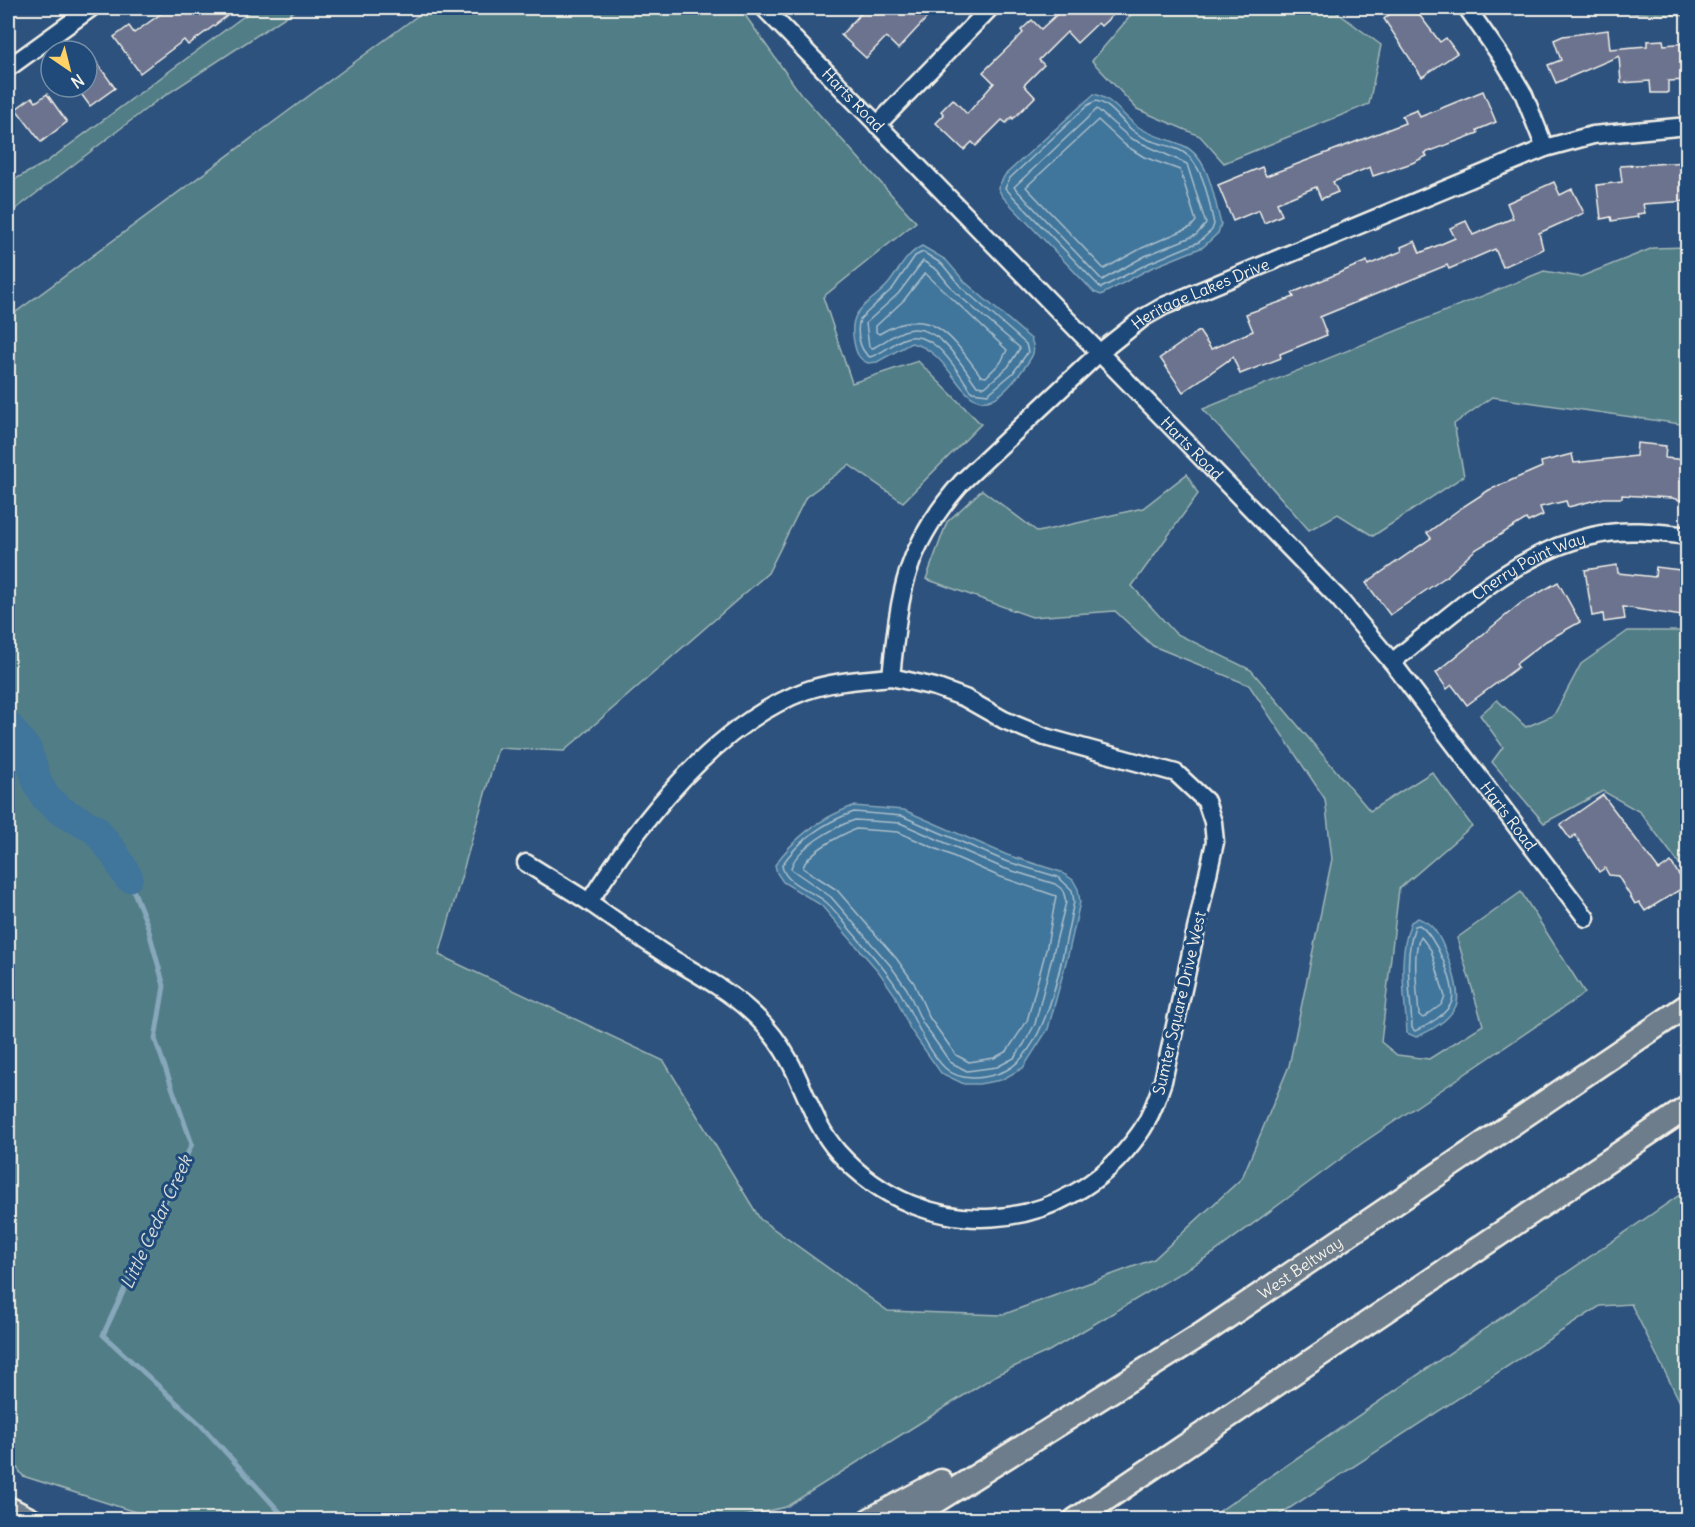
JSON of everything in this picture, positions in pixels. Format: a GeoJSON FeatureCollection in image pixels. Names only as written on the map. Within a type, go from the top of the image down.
{"type":"FeatureCollection","features":[{"type":"Feature","properties":{"kind":"highway","name":"West Beltway"},"geometry":{"type":"LineString","coordinates":[[906,1520],[1199,1336],[1688,1005]]}},
{"type":"Feature","properties":{"kind":"highway"},"geometry":{"type":"LineString","coordinates":[[1076,1520],[1688,1107]]}},
{"type":"Feature","properties":{"kind":"highway"},"geometry":{"type":"LineString","coordinates":[[869,1520],[1006,1446],[1199,1336]]}},
{"type":"Feature","properties":{"kind":"highway"},"geometry":{"type":"LineString","coordinates":[[8,1508],[32,1520]]}},
{"type":"Feature","properties":{"kind":"street"},"geometry":{"type":"LineString","coordinates":[[8,68],[91,8]]}},
{"type":"Feature","properties":{"kind":"street","name":"Harts Road"},"geometry":{"type":"LineString","coordinates":[[764,8],[1339,599],[1392,662],[1586,918]]}},
{"type":"Feature","properties":{"kind":"street"},"geometry":{"type":"LineString","coordinates":[[878,125],[990,8]]}},
{"type":"Feature","properties":{"kind":"street"},"geometry":{"type":"LineString","coordinates":[[1467,8],[1502,58],[1524,95],[1545,148]]}},
{"type":"Feature","properties":{"kind":"street","name":"Heritage Lakes Drive"},"geometry":{"type":"LineString","coordinates":[[891,677],[898,609],[906,573],[927,528],[962,482],[1100,353],[1143,318],[1164,306],[1545,148],[1593,135],[1688,126]]}},
{"type":"Feature","properties":{"kind":"street","name":"Cherry Point Way"},"geometry":{"type":"LineString","coordinates":[[1392,662],[1501,576],[1531,558],[1564,543],[1594,535],[1625,532],[1688,536]]}},
{"type":"Feature","properties":{"kind":"street","name":"Sumter Square Drive West"},"geometry":{"type":"LineString","coordinates":[[526,863],[727,993],[774,1035],[790,1060],[820,1127],[837,1151],[863,1176],[892,1196],[921,1209],[956,1217],[993,1218],[1027,1214],[1060,1203],[1089,1185],[1117,1161],[1139,1134],[1155,1106],[1163,1081],[1215,842],[1213,822],[1206,801],[1176,772],[1045,737],[1004,720],[965,698],[934,687],[891,677],[838,682],[807,690],[771,705],[743,723],[720,742],[639,828],[589,902]]}},
{"type":"Feature","properties":{"kind":"green space"},"geometry":{"type":"Polygon","coordinates":[[[255,8],[299,8],[155,102],[8,215],[8,183],[45,163],[255,8]]]}},
{"type":"Feature","properties":{"kind":"green space"},"geometry":{"type":"Polygon","coordinates":[[[428,8],[740,8],[800,93],[916,222],[823,297],[852,383],[918,361],[981,424],[903,502],[849,465],[806,497],[768,573],[564,751],[498,748],[439,955],[664,1061],[760,1219],[888,1311],[1002,1315],[1154,1259],[1242,1178],[1289,1066],[1332,859],[1325,799],[1249,685],[1153,646],[1115,611],[1032,617],[926,579],[947,522],[982,490],[1038,532],[1143,508],[1187,474],[1198,494],[1132,586],[1175,633],[1251,670],[1370,811],[1432,772],[1472,826],[1399,889],[1381,1042],[1397,1055],[1429,1059],[1483,1025],[1457,938],[1521,892],[1585,993],[1361,1144],[1212,1254],[1049,1351],[998,1374],[786,1507],[728,1520],[157,1519],[23,1476],[8,1455],[8,318],[428,8]]]}},
{"type":"Feature","properties":{"kind":"green space"},"geometry":{"type":"Polygon","coordinates":[[[1137,8],[1331,8],[1381,45],[1369,104],[1224,163],[1200,136],[1137,109],[1092,61],[1137,8]]]}},
{"type":"Feature","properties":{"kind":"green space"},"geometry":{"type":"Polygon","coordinates":[[[1613,8],[1687,8],[1687,16],[1614,12],[1613,8]]]}},
{"type":"Feature","properties":{"kind":"green space"},"geometry":{"type":"Polygon","coordinates":[[[1687,247],[1687,425],[1492,397],[1454,424],[1464,476],[1373,536],[1338,514],[1309,530],[1203,409],[1544,271],[1580,277],[1653,248],[1687,247]]]}},
{"type":"Feature","properties":{"kind":"green space"},"geometry":{"type":"Polygon","coordinates":[[[1628,631],[1687,631],[1687,874],[1640,812],[1603,791],[1544,823],[1492,762],[1503,747],[1480,715],[1497,700],[1526,727],[1554,715],[1581,664],[1628,631]]]}},
{"type":"Feature","properties":{"kind":"green space"},"geometry":{"type":"Polygon","coordinates":[[[1687,1190],[1687,1416],[1631,1304],[1600,1306],[1273,1519],[1208,1519],[1687,1190]]]}},
{"type":"Feature","properties":{"kind":"water"},"geometry":{"type":"Polygon","coordinates":[[[1094,94],[1112,103],[1131,122],[1143,130],[1184,146],[1193,152],[1200,160],[1210,180],[1221,224],[1218,233],[1203,247],[1151,268],[1101,295],[1094,292],[1002,196],[998,188],[1005,175],[1094,94]]]}},
{"type":"Feature","properties":{"kind":"water"},"geometry":{"type":"Polygon","coordinates":[[[922,246],[946,260],[965,282],[1031,339],[1034,351],[1029,361],[1004,391],[988,401],[976,399],[964,390],[928,350],[911,343],[877,362],[868,363],[857,352],[853,330],[857,314],[882,291],[907,258],[922,246]]]}},
{"type":"Feature","properties":{"kind":"water"},"geometry":{"type":"Polygon","coordinates":[[[853,806],[904,810],[1007,855],[1061,872],[1073,880],[1078,889],[1080,902],[1069,951],[1048,1029],[1023,1068],[1001,1080],[979,1084],[964,1084],[941,1073],[910,1029],[895,995],[879,972],[821,905],[783,882],[777,873],[775,865],[800,837],[830,816],[853,806]]]}},
{"type":"Feature","properties":{"kind":"water"},"geometry":{"type":"Polygon","coordinates":[[[1418,918],[1430,925],[1441,940],[1451,964],[1457,999],[1453,1011],[1444,1020],[1416,1037],[1407,1033],[1403,963],[1411,922],[1418,918]]]}},
{"type":"Feature","properties":{"kind":"building"},"geometry":{"type":"Polygon","coordinates":[[[169,8],[221,8],[227,16],[188,45],[184,40],[140,73],[114,37],[129,26],[134,33],[169,8]]]}},
{"type":"Feature","properties":{"kind":"building"},"geometry":{"type":"Polygon","coordinates":[[[866,8],[936,8],[898,49],[886,37],[866,58],[841,35],[866,8]]]}},
{"type":"Feature","properties":{"kind":"building"},"geometry":{"type":"Polygon","coordinates":[[[1064,8],[1106,8],[1113,15],[1101,26],[1098,23],[1077,43],[1067,32],[1039,60],[1044,65],[1024,85],[1035,97],[1013,119],[1012,117],[1006,123],[1002,120],[976,146],[972,142],[964,150],[936,123],[944,115],[941,111],[953,99],[967,114],[994,83],[983,72],[1023,33],[1021,30],[1032,20],[1041,29],[1064,8]]]}},
{"type":"Feature","properties":{"kind":"building"},"geometry":{"type":"Polygon","coordinates":[[[1385,8],[1414,8],[1440,42],[1446,38],[1457,53],[1422,77],[1384,19],[1390,14],[1385,8]]]}},
{"type":"Feature","properties":{"kind":"building"},"geometry":{"type":"Polygon","coordinates":[[[1608,30],[1610,49],[1647,46],[1647,41],[1663,40],[1664,45],[1688,43],[1688,80],[1668,81],[1668,92],[1666,93],[1651,93],[1650,81],[1621,83],[1619,56],[1556,83],[1548,65],[1561,60],[1554,40],[1563,36],[1608,30]]]}},
{"type":"Feature","properties":{"kind":"building"},"geometry":{"type":"Polygon","coordinates":[[[99,66],[115,88],[90,106],[85,99],[99,99],[99,66]]]}},
{"type":"Feature","properties":{"kind":"building"},"geometry":{"type":"Polygon","coordinates":[[[1483,91],[1496,122],[1477,130],[1478,133],[1425,153],[1427,156],[1412,163],[1373,176],[1370,167],[1333,182],[1338,192],[1321,199],[1316,187],[1277,203],[1282,215],[1264,223],[1259,210],[1233,221],[1218,185],[1262,167],[1266,176],[1405,123],[1402,116],[1417,110],[1420,117],[1483,91]]]}},
{"type":"Feature","properties":{"kind":"building"},"geometry":{"type":"Polygon","coordinates":[[[32,97],[36,102],[40,99],[51,99],[67,122],[41,142],[16,109],[32,97]]]}},
{"type":"Feature","properties":{"kind":"building"},"geometry":{"type":"Polygon","coordinates":[[[1688,162],[1688,201],[1643,204],[1645,213],[1637,214],[1638,217],[1612,221],[1611,217],[1601,219],[1597,185],[1622,182],[1620,166],[1688,162]]]}},
{"type":"Feature","properties":{"kind":"building"},"geometry":{"type":"Polygon","coordinates":[[[1554,182],[1560,195],[1572,189],[1584,213],[1539,233],[1543,249],[1503,267],[1495,249],[1449,269],[1447,265],[1320,317],[1327,335],[1280,354],[1281,358],[1240,374],[1233,357],[1183,392],[1160,358],[1199,331],[1211,349],[1253,331],[1246,314],[1294,297],[1292,293],[1367,261],[1368,265],[1402,251],[1401,247],[1415,241],[1420,253],[1455,238],[1450,228],[1466,221],[1473,235],[1513,218],[1507,203],[1554,182]]]}},
{"type":"Feature","properties":{"kind":"building"},"geometry":{"type":"Polygon","coordinates":[[[1637,443],[1666,446],[1665,458],[1688,460],[1688,502],[1672,498],[1622,495],[1622,498],[1604,498],[1568,507],[1566,501],[1540,507],[1543,515],[1528,522],[1526,519],[1475,550],[1447,576],[1390,615],[1366,583],[1431,538],[1427,533],[1461,508],[1489,490],[1542,467],[1541,462],[1572,454],[1574,463],[1636,456],[1637,443]]]}},
{"type":"Feature","properties":{"kind":"building"},"geometry":{"type":"Polygon","coordinates":[[[1617,565],[1618,573],[1655,577],[1656,567],[1688,571],[1688,617],[1623,607],[1625,619],[1604,622],[1603,614],[1592,616],[1585,570],[1617,565]]]}},
{"type":"Feature","properties":{"kind":"building"},"geometry":{"type":"Polygon","coordinates":[[[1558,582],[1580,622],[1546,641],[1516,664],[1518,667],[1467,705],[1452,685],[1447,689],[1436,673],[1521,603],[1558,582]]]}},
{"type":"Feature","properties":{"kind":"building"},"geometry":{"type":"Polygon","coordinates":[[[1603,795],[1659,870],[1671,862],[1686,886],[1645,911],[1639,902],[1635,904],[1618,876],[1609,875],[1605,868],[1599,872],[1575,835],[1570,839],[1560,825],[1603,795]]]}},
{"type":"Feature","properties":{"kind":"waterway","name":"Little Cedar Creek"},"geometry":{"type":"LineString","coordinates":[[8,726],[27,750],[38,784],[46,798],[61,811],[95,829],[114,853],[128,877]]}},
{"type":"Feature","properties":{"kind":"waterway","name":"Little Cedar Creek"},"geometry":{"type":"LineString","coordinates":[[128,877],[147,924],[164,986],[155,1039],[192,1144],[103,1335],[201,1425],[287,1520]]}}]}
